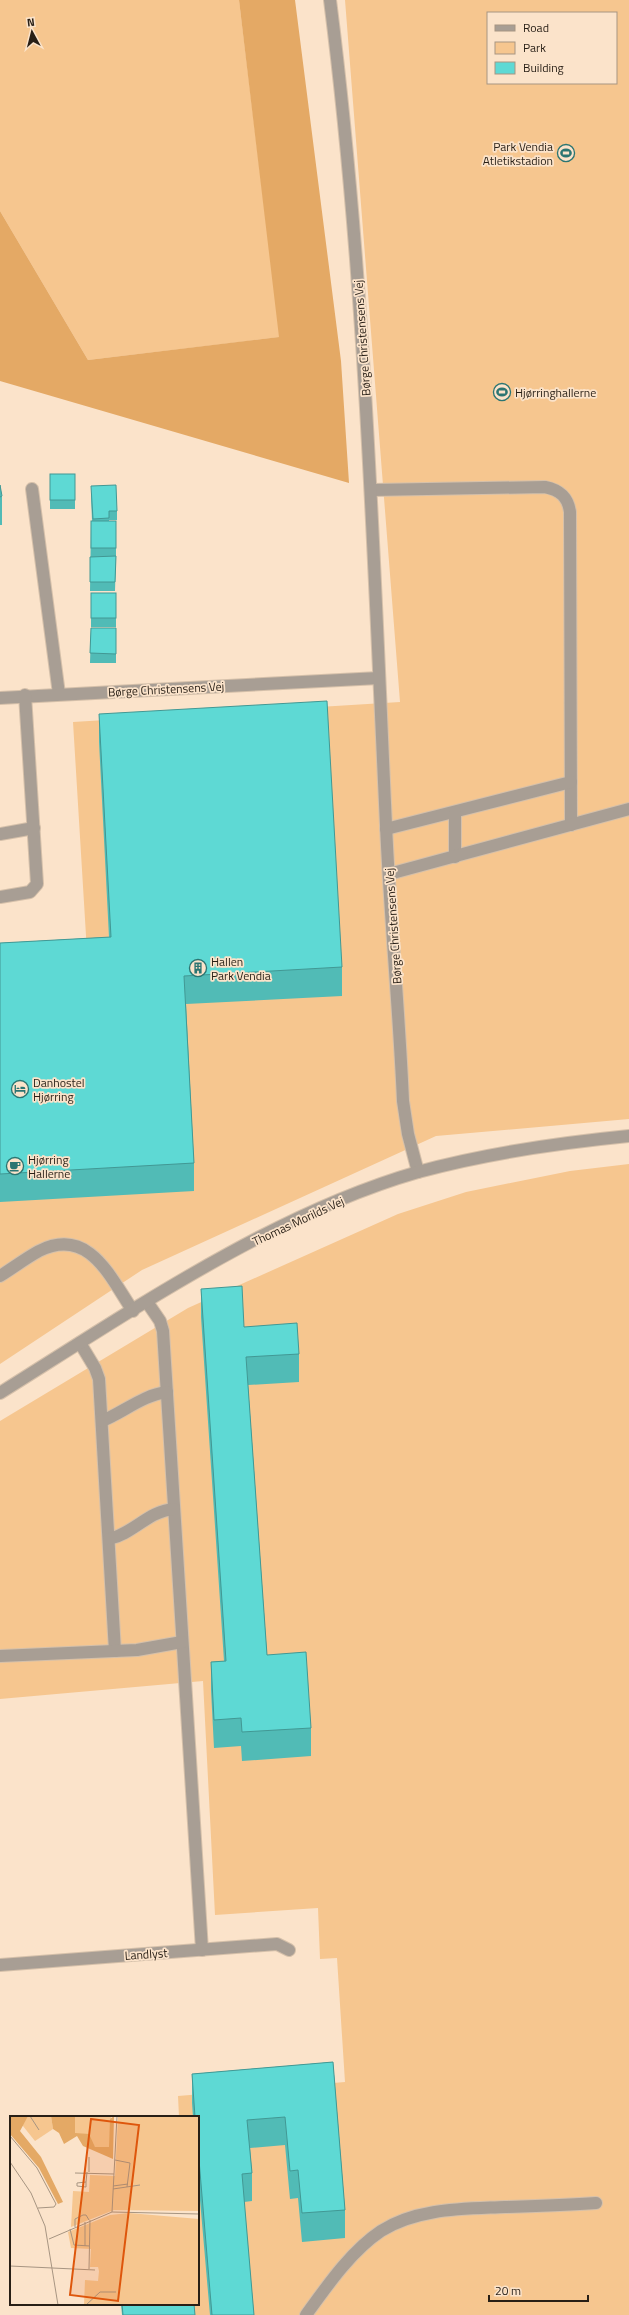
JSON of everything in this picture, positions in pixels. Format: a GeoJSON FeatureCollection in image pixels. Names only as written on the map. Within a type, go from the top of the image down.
{"type":"FeatureCollection","features":[{"type":"Feature","properties":{"kind":"street","name":"Børge Christensens Vej"},"geometry":{"type":"LineString","coordinates":[[330,0],[351,185],[372,490],[386,829],[403,1102],[408,1134],[418,1172]]}},
{"type":"Feature","properties":{"kind":"street"},"geometry":{"type":"LineString","coordinates":[[372,490],[545,487],[555,489],[563,494],[569,503],[572,782],[571,825]]}},
{"type":"Feature","properties":{"kind":"street"},"geometry":{"type":"LineString","coordinates":[[32,489],[59,694]]}},
{"type":"Feature","properties":{"kind":"street","name":"Børge Christensens Vej"},"geometry":{"type":"LineString","coordinates":[[0,698],[25,695],[379,678]]}},
{"type":"Feature","properties":{"kind":"street"},"geometry":{"type":"LineString","coordinates":[[0,897],[30,892],[37,884],[25,695]]}},
{"type":"Feature","properties":{"kind":"street"},"geometry":{"type":"LineString","coordinates":[[386,829],[572,782]]}},
{"type":"Feature","properties":{"kind":"street"},"geometry":{"type":"LineString","coordinates":[[389,874],[629,809]]}},
{"type":"Feature","properties":{"kind":"street"},"geometry":{"type":"LineString","coordinates":[[454,857],[455,812]]}},
{"type":"Feature","properties":{"kind":"street"},"geometry":{"type":"LineString","coordinates":[[0,834],[34,828]]}},
{"type":"Feature","properties":{"kind":"street","name":"Thomas Morilds Vej"},"geometry":{"type":"LineString","coordinates":[[0,1393],[216,1260],[316,1210],[418,1172],[549,1144],[629,1136]]}},
{"type":"Feature","properties":{"kind":"street"},"geometry":{"type":"LineString","coordinates":[[0,1276],[39,1251],[54,1245],[70,1244],[86,1249],[98,1258],[133,1311]]}},
{"type":"Feature","properties":{"kind":"street"},"geometry":{"type":"LineString","coordinates":[[147,1302],[162,1326],[202,1950]]}},
{"type":"Feature","properties":{"kind":"street"},"geometry":{"type":"LineString","coordinates":[[80,1343],[97,1373],[102,1421],[115,1651]]}},
{"type":"Feature","properties":{"kind":"street"},"geometry":{"type":"LineString","coordinates":[[102,1421],[113,1417],[154,1393],[167,1392]]}},
{"type":"Feature","properties":{"kind":"street"},"geometry":{"type":"LineString","coordinates":[[109,1539],[123,1535],[157,1512],[174,1509]]}},
{"type":"Feature","properties":{"kind":"street"},"geometry":{"type":"LineString","coordinates":[[0,1656],[137,1650],[182,1642]]}},
{"type":"Feature","properties":{"kind":"street","name":"Landlyst"},"geometry":{"type":"LineString","coordinates":[[0,1965],[277,1944],[289,1950]]}},
{"type":"Feature","properties":{"kind":"street"},"geometry":{"type":"LineString","coordinates":[[306,2315],[352,2257],[371,2239],[397,2223],[426,2214],[456,2210],[596,2203]]}},
{"type":"Feature","properties":{"kind":"green space"},"geometry":{"type":"Polygon","coordinates":[[[0,0],[239,0],[280,337],[88,360],[0,211],[0,0]]]}},
{"type":"Feature","properties":{"kind":"green space","name":"Hjørringhallerne"},"geometry":{"type":"Polygon","coordinates":[[[345,0],[629,0],[629,1119],[436,1136],[142,1270],[0,1364],[0,957],[87,952],[73,722],[400,702],[345,0]]]}},
{"type":"Feature","properties":{"kind":"green space"},"geometry":{"type":"Polygon","coordinates":[[[629,1164],[629,2315],[195,2315],[194,2305],[199,2305],[199,2116],[179,2116],[178,2096],[345,2082],[337,1958],[320,1959],[318,1908],[215,1915],[203,1681],[0,1699],[0,1421],[188,1308],[398,1214],[466,1192],[570,1171],[629,1164]]]}},
{"type":"Feature","properties":{"kind":"shaded area"},"geometry":{"type":"Polygon","coordinates":[[[239,0],[295,0],[341,361],[349,483],[0,381],[0,211],[88,360],[279,337],[239,0]]]}},
{"type":"Feature","properties":{"kind":"building"},"geometry":{"type":"Polygon","coordinates":[[[50,474],[75,474],[75,500],[50,500],[50,474]]]}},
{"type":"Feature","properties":{"kind":"building"},"geometry":{"type":"Polygon","coordinates":[[[0,485],[2,496],[0,497],[0,485]]]}},
{"type":"Feature","properties":{"kind":"building"},"geometry":{"type":"Polygon","coordinates":[[[116,485],[117,511],[109,511],[109,518],[93,519],[91,486],[116,485]]]}},
{"type":"Feature","properties":{"kind":"building"},"geometry":{"type":"Polygon","coordinates":[[[91,521],[116,521],[116,548],[91,548],[91,521]]]}},
{"type":"Feature","properties":{"kind":"building"},"geometry":{"type":"Polygon","coordinates":[[[116,556],[115,582],[90,582],[90,557],[116,556]]]}},
{"type":"Feature","properties":{"kind":"building"},"geometry":{"type":"Polygon","coordinates":[[[91,593],[116,593],[116,618],[91,618],[91,593]]]}},
{"type":"Feature","properties":{"kind":"building"},"geometry":{"type":"Polygon","coordinates":[[[91,628],[116,628],[116,654],[90,653],[91,628]]]}},
{"type":"Feature","properties":{"kind":"building","name":"Hallen Park Vendia"},"geometry":{"type":"Polygon","coordinates":[[[327,701],[342,967],[184,976],[194,1163],[0,1174],[0,943],[111,937],[99,714],[327,701]]]}},
{"type":"Feature","properties":{"kind":"building"},"geometry":{"type":"Polygon","coordinates":[[[242,1286],[244,1327],[297,1323],[299,1354],[246,1357],[267,1655],[306,1652],[311,1728],[242,1732],[241,1718],[214,1720],[211,1662],[226,1661],[201,1289],[242,1286]]]}},
{"type":"Feature","properties":{"kind":"building"},"geometry":{"type":"Polygon","coordinates":[[[333,2062],[345,2210],[302,2213],[298,2170],[290,2171],[285,2117],[247,2120],[252,2173],[242,2174],[254,2315],[212,2315],[199,2160],[199,2116],[195,2116],[192,2074],[333,2062]]]}},
{"type":"Feature","properties":{"kind":"building"},"geometry":{"type":"Polygon","coordinates":[[[122,2305],[194,2305],[195,2315],[123,2315],[122,2305]]]}},
{"type":"Feature","properties":{"kind":"place","name":"Park Vendia Atletikstadion"},"geometry":{"type":"Point","coordinates":[566,153]}},
{"type":"Feature","properties":{"kind":"place","name":"Hjørringhallerne"},"geometry":{"type":"Point","coordinates":[502,392]}},
{"type":"Feature","properties":{"kind":"place","name":"Hallen Park Vendia"},"geometry":{"type":"Point","coordinates":[198,968]}},
{"type":"Feature","properties":{"kind":"place","name":"Danhostel Hjørring"},"geometry":{"type":"Point","coordinates":[20,1089]}},
{"type":"Feature","properties":{"kind":"place","name":"Hjørring Hallerne"},"geometry":{"type":"Point","coordinates":[15,1166]}}]}
